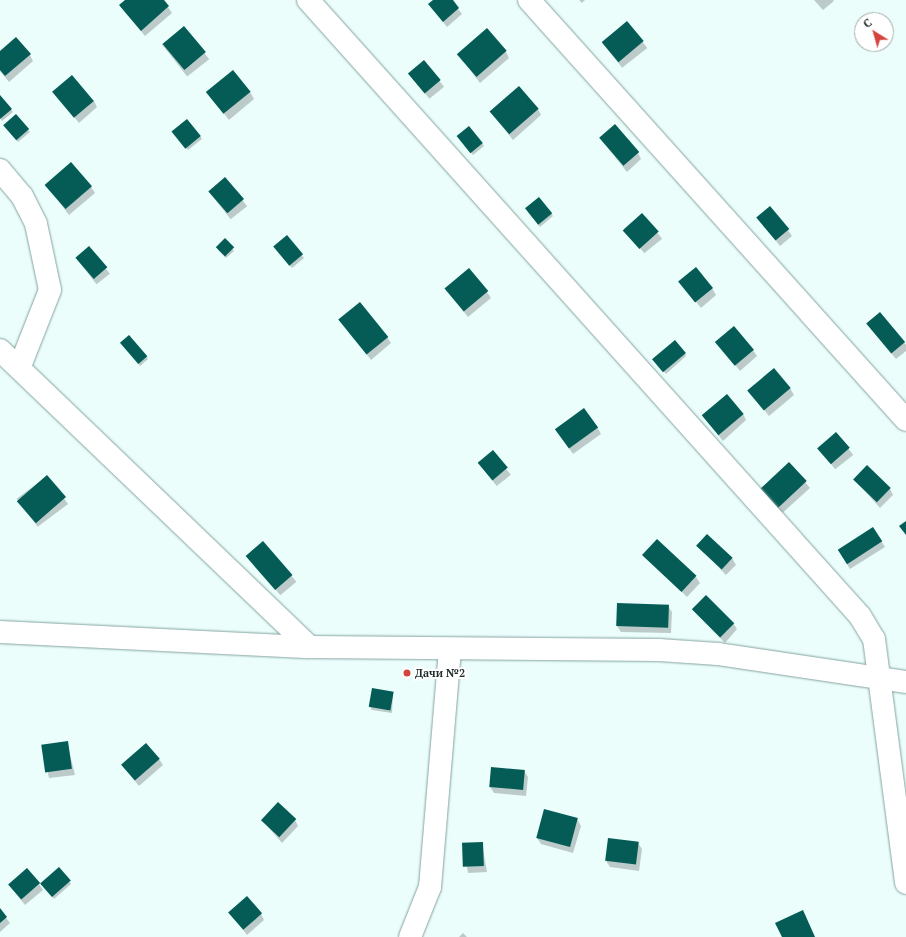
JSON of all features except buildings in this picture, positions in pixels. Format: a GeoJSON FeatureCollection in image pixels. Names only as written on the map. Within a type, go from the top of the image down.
{"type":"FeatureCollection","features":[{"type":"Feature","properties":{"kind":"street"},"geometry":{"type":"LineString","coordinates":[[308,0],[860,616],[874,639],[906,883]]}},
{"type":"Feature","properties":{"kind":"street"},"geometry":{"type":"LineString","coordinates":[[529,0],[906,420]]}},
{"type":"Feature","properties":{"kind":"street"},"geometry":{"type":"LineString","coordinates":[[0,170],[22,196],[36,224],[50,290],[20,366]]}},
{"type":"Feature","properties":{"kind":"street"},"geometry":{"type":"LineString","coordinates":[[0,350],[20,366],[310,647]]}},
{"type":"Feature","properties":{"kind":"street"},"geometry":{"type":"LineString","coordinates":[[0,632],[310,647],[450,651],[703,653],[880,680],[906,682]]}},
{"type":"Feature","properties":{"kind":"street"},"geometry":{"type":"LineString","coordinates":[[410,937],[430,887],[450,651]]}},
{"type":"Feature","properties":{"kind":"place","name":"Дачи №2"},"geometry":{"type":"Point","coordinates":[407,673]}}]}
